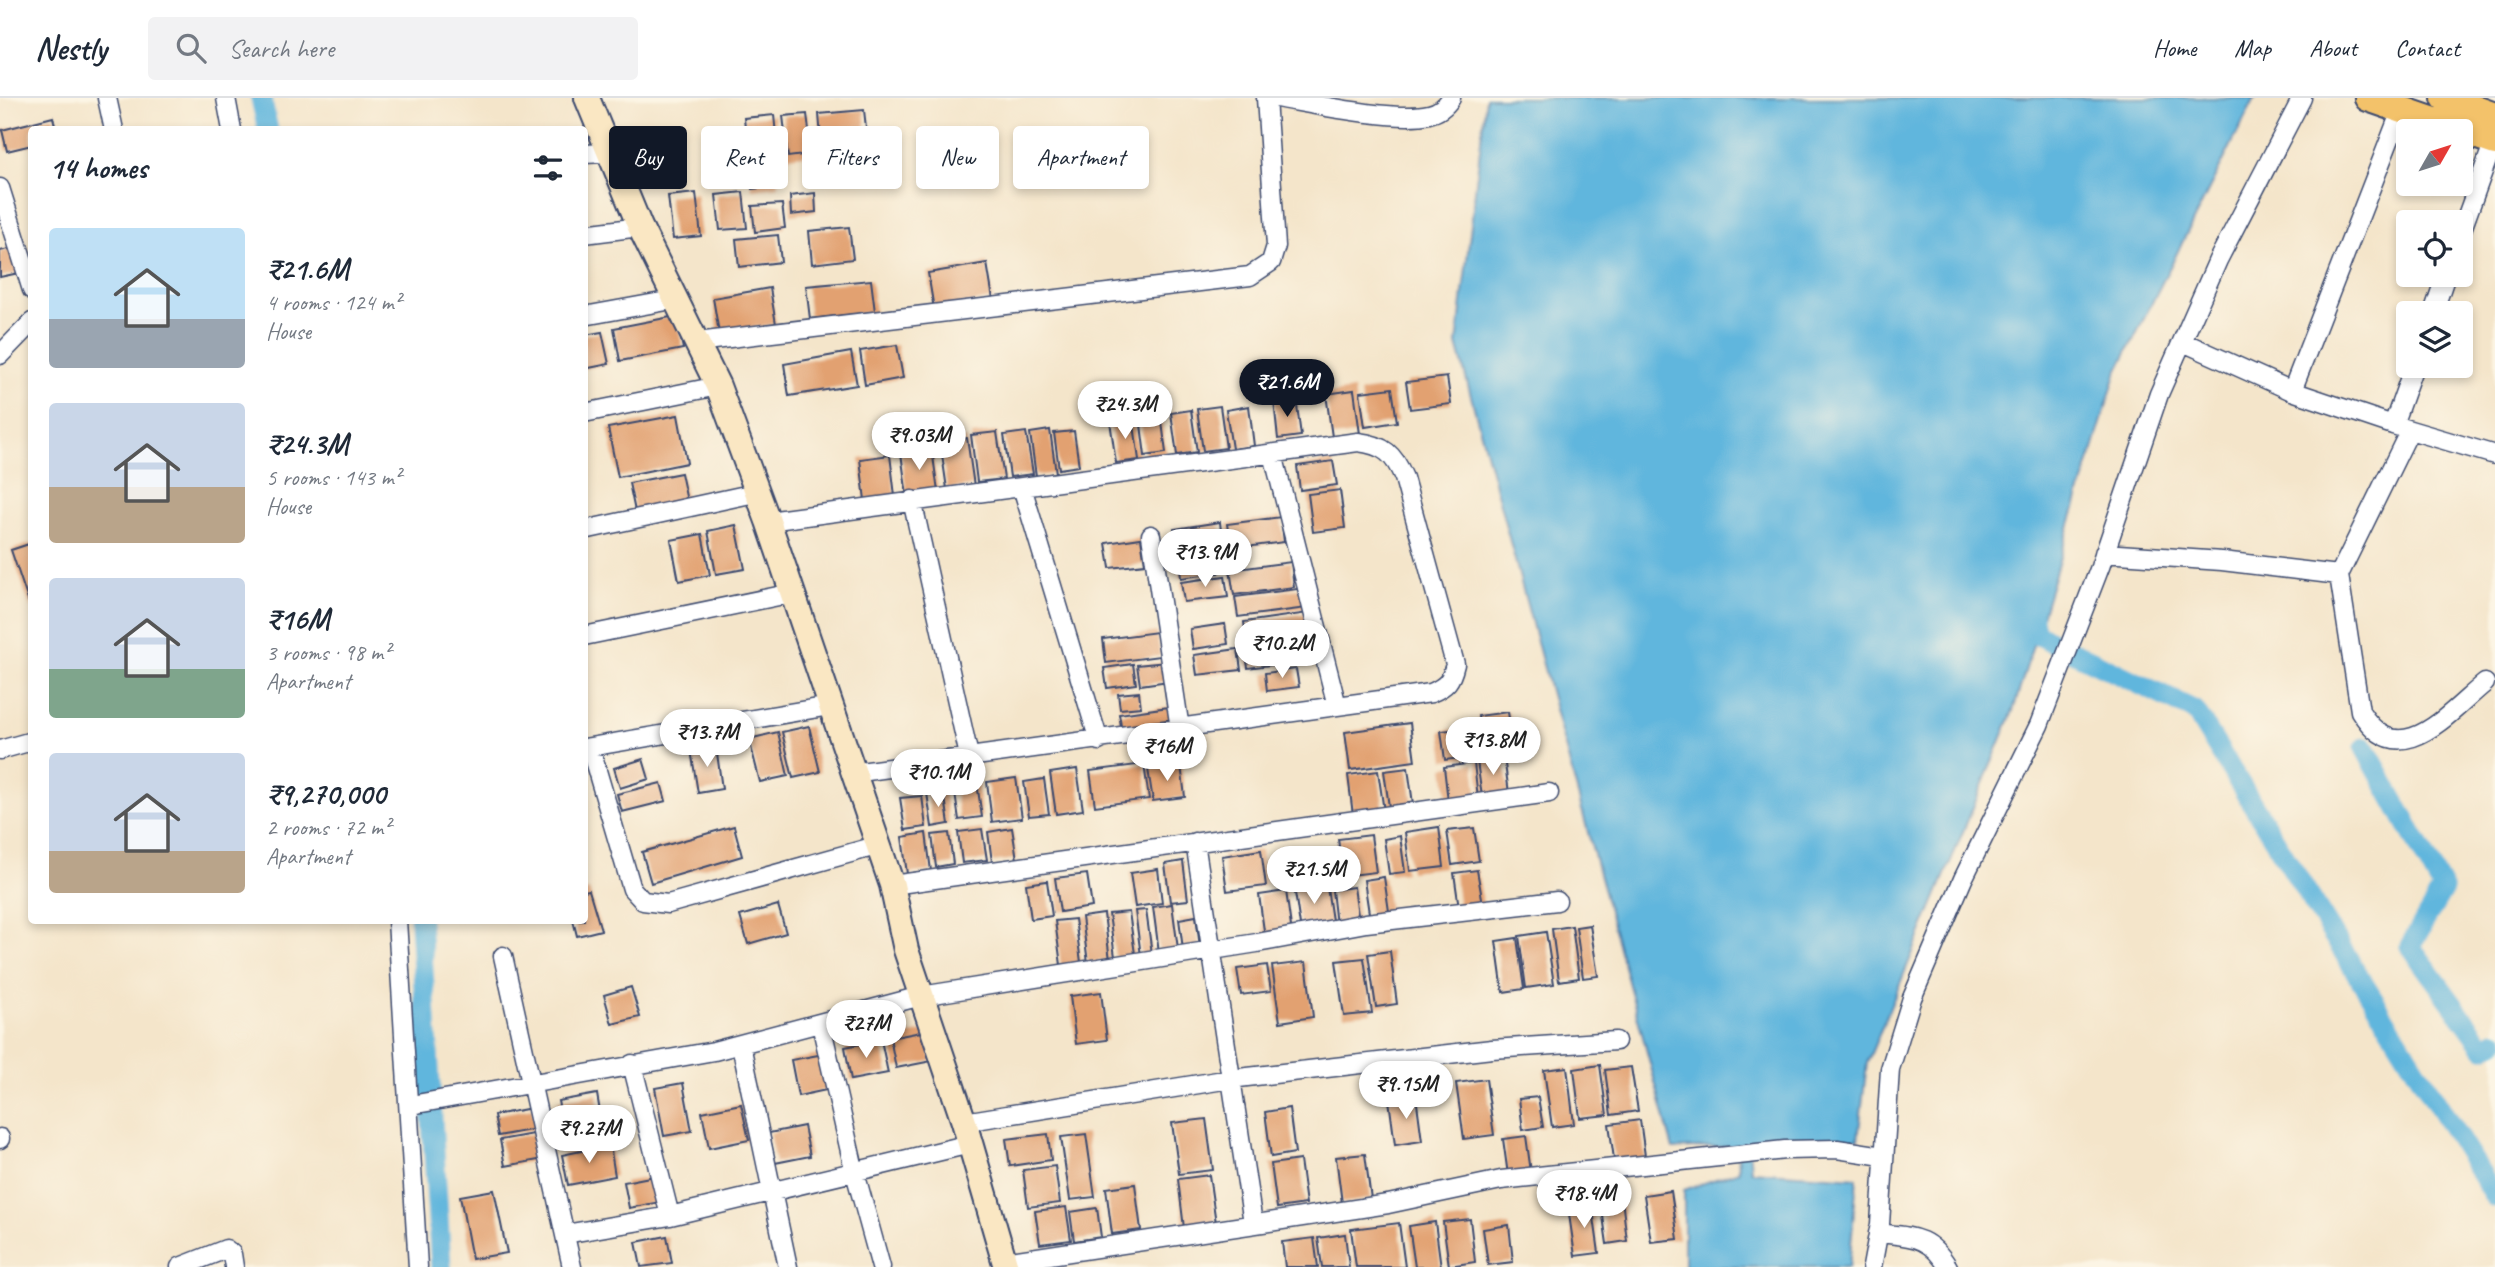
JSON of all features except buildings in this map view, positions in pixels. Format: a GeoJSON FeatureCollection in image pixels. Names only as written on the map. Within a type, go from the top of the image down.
{"type":"FeatureCollection","features":[{"type":"Feature","properties":{"kind":"main road"},"geometry":{"type":"LineString","coordinates":[[587,98],[596,153],[678,299],[718,386],[755,493],[768,521],[876,846],[892,885],[921,996],[967,1133],[1005,1265]]}},
{"type":"Feature","properties":{"kind":"main road"},"geometry":{"type":"LineString","coordinates":[[2368,98],[2495,133]]}},
{"type":"Feature","properties":{"kind":"main road"},"geometry":{"type":"LineString","coordinates":[[2445,98],[2495,133]]}},
{"type":"Feature","properties":{"kind":"street"},"geometry":{"type":"LineString","coordinates":[[107,98],[113,126]]}},
{"type":"Feature","properties":{"kind":"street"},"geometry":{"type":"LineString","coordinates":[[226,98],[231,126]]}},
{"type":"Feature","properties":{"kind":"street"},"geometry":{"type":"LineString","coordinates":[[697,342],[1250,276],[1271,262],[1276,246],[1266,98]]}},
{"type":"Feature","properties":{"kind":"street"},"geometry":{"type":"LineString","coordinates":[[1276,98],[1374,113],[1428,114],[1443,108],[1451,98]]}},
{"type":"Feature","properties":{"kind":"street"},"geometry":{"type":"LineString","coordinates":[[1872,1267],[1878,1233],[1890,1069],[1917,985],[1963,878],[2039,725],[2104,553],[2159,394],[2218,260],[2302,98]]}},
{"type":"Feature","properties":{"kind":"street"},"geometry":{"type":"LineString","coordinates":[[2292,391],[2402,108]]}},
{"type":"Feature","properties":{"kind":"street"},"geometry":{"type":"LineString","coordinates":[[2469,210],[2495,133]]}},
{"type":"Feature","properties":{"kind":"street"},"geometry":{"type":"LineString","coordinates":[[0,188],[28,277]]}},
{"type":"Feature","properties":{"kind":"street"},"geometry":{"type":"LineString","coordinates":[[588,234],[640,228]]}},
{"type":"Feature","properties":{"kind":"street"},"geometry":{"type":"LineString","coordinates":[[588,315],[678,299]]}},
{"type":"Feature","properties":{"kind":"street"},"geometry":{"type":"LineString","coordinates":[[0,355],[28,326]]}},
{"type":"Feature","properties":{"kind":"street"},"geometry":{"type":"LineString","coordinates":[[2183,342],[2292,391],[2495,455]]}},
{"type":"Feature","properties":{"kind":"street"},"geometry":{"type":"LineString","coordinates":[[2412,378],[2402,427],[2339,575],[2360,710],[2371,729],[2395,741],[2409,740],[2492,685]]}},
{"type":"Feature","properties":{"kind":"street"},"geometry":{"type":"LineString","coordinates":[[588,412],[718,386]]}},
{"type":"Feature","properties":{"kind":"street"},"geometry":{"type":"LineString","coordinates":[[768,521],[1359,442],[1377,444],[1389,451],[1404,478],[1455,664],[1451,681],[1430,694],[853,773]]}},
{"type":"Feature","properties":{"kind":"street"},"geometry":{"type":"LineString","coordinates":[[1273,454],[1338,706]]}},
{"type":"Feature","properties":{"kind":"street"},"geometry":{"type":"LineString","coordinates":[[1022,487],[1099,741]]}},
{"type":"Feature","properties":{"kind":"street"},"geometry":{"type":"LineString","coordinates":[[588,529],[755,493]]}},
{"type":"Feature","properties":{"kind":"street"},"geometry":{"type":"LineString","coordinates":[[912,500],[969,756]]}},
{"type":"Feature","properties":{"kind":"street"},"geometry":{"type":"LineString","coordinates":[[1151,535],[1180,729]]}},
{"type":"Feature","properties":{"kind":"street"},"geometry":{"type":"LineString","coordinates":[[2104,553],[2222,561],[2339,575]]}},
{"type":"Feature","properties":{"kind":"street"},"geometry":{"type":"LineString","coordinates":[[588,635],[793,593]]}},
{"type":"Feature","properties":{"kind":"street"},"geometry":{"type":"LineString","coordinates":[[588,747],[830,706]]}},
{"type":"Feature","properties":{"kind":"street"},"geometry":{"type":"LineString","coordinates":[[0,750],[28,742]]}},
{"type":"Feature","properties":{"kind":"street"},"geometry":{"type":"LineString","coordinates":[[588,750],[632,888],[643,901],[668,904],[876,846]]}},
{"type":"Feature","properties":{"kind":"street"},"geometry":{"type":"LineString","coordinates":[[892,885],[1549,793]]}},
{"type":"Feature","properties":{"kind":"street"},"geometry":{"type":"LineString","coordinates":[[1195,842],[1253,1223]]}},
{"type":"Feature","properties":{"kind":"street"},"geometry":{"type":"LineString","coordinates":[[423,1103],[741,1045],[921,996],[1366,923],[1557,901]]}},
{"type":"Feature","properties":{"kind":"street"},"geometry":{"type":"LineString","coordinates":[[398,924],[423,1103],[418,1267]]}},
{"type":"Feature","properties":{"kind":"street"},"geometry":{"type":"LineString","coordinates":[[503,956],[572,1267]]}},
{"type":"Feature","properties":{"kind":"street"},"geometry":{"type":"LineString","coordinates":[[821,1024],[854,1170],[881,1267]]}},
{"type":"Feature","properties":{"kind":"street"},"geometry":{"type":"LineString","coordinates":[[565,1234],[670,1216],[772,1191],[854,1170],[967,1133],[1230,1079],[1492,1049],[1616,1041]]}},
{"type":"Feature","properties":{"kind":"street"},"geometry":{"type":"LineString","coordinates":[[741,1045],[788,1267]]}},
{"type":"Feature","properties":{"kind":"street"},"geometry":{"type":"LineString","coordinates":[[632,1065],[670,1216]]}},
{"type":"Feature","properties":{"kind":"street"},"geometry":{"type":"LineString","coordinates":[[1005,1265],[1253,1223],[1388,1204],[1501,1180],[1713,1156],[1837,1149],[1883,1156]]}},
{"type":"Feature","properties":{"kind":"street"},"geometry":{"type":"LineString","coordinates":[[1878,1233],[1919,1238],[1930,1244],[1948,1267]]}},
{"type":"Feature","properties":{"kind":"street"},"geometry":{"type":"LineString","coordinates":[[180,1267],[226,1249],[232,1254],[234,1267]]}},
{"type":"Feature","properties":{"kind":"water"},"geometry":{"type":"Polygon","coordinates":[[[1486,98],[2255,98],[2116,374],[2013,711],[1867,1063],[1858,1139],[1749,1146],[1751,1171],[1857,1178],[1849,1267],[1684,1267],[1684,1190],[1739,1171],[1738,1146],[1673,1149],[1457,344],[1486,98]]]}},
{"type":"Feature","properties":{"kind":"waterway"},"geometry":{"type":"LineString","coordinates":[[261,98],[267,126]]}},
{"type":"Feature","properties":{"kind":"waterway"},"geometry":{"type":"LineString","coordinates":[[2030,606],[2036,634],[2195,711],[2495,1197]]}},
{"type":"Feature","properties":{"kind":"waterway"},"geometry":{"type":"LineString","coordinates":[[2365,748],[2443,889],[2410,946],[2484,1047],[2495,1041]]}},
{"type":"Feature","properties":{"kind":"waterway"},"geometry":{"type":"LineString","coordinates":[[420,924],[441,1267]]}}]}
